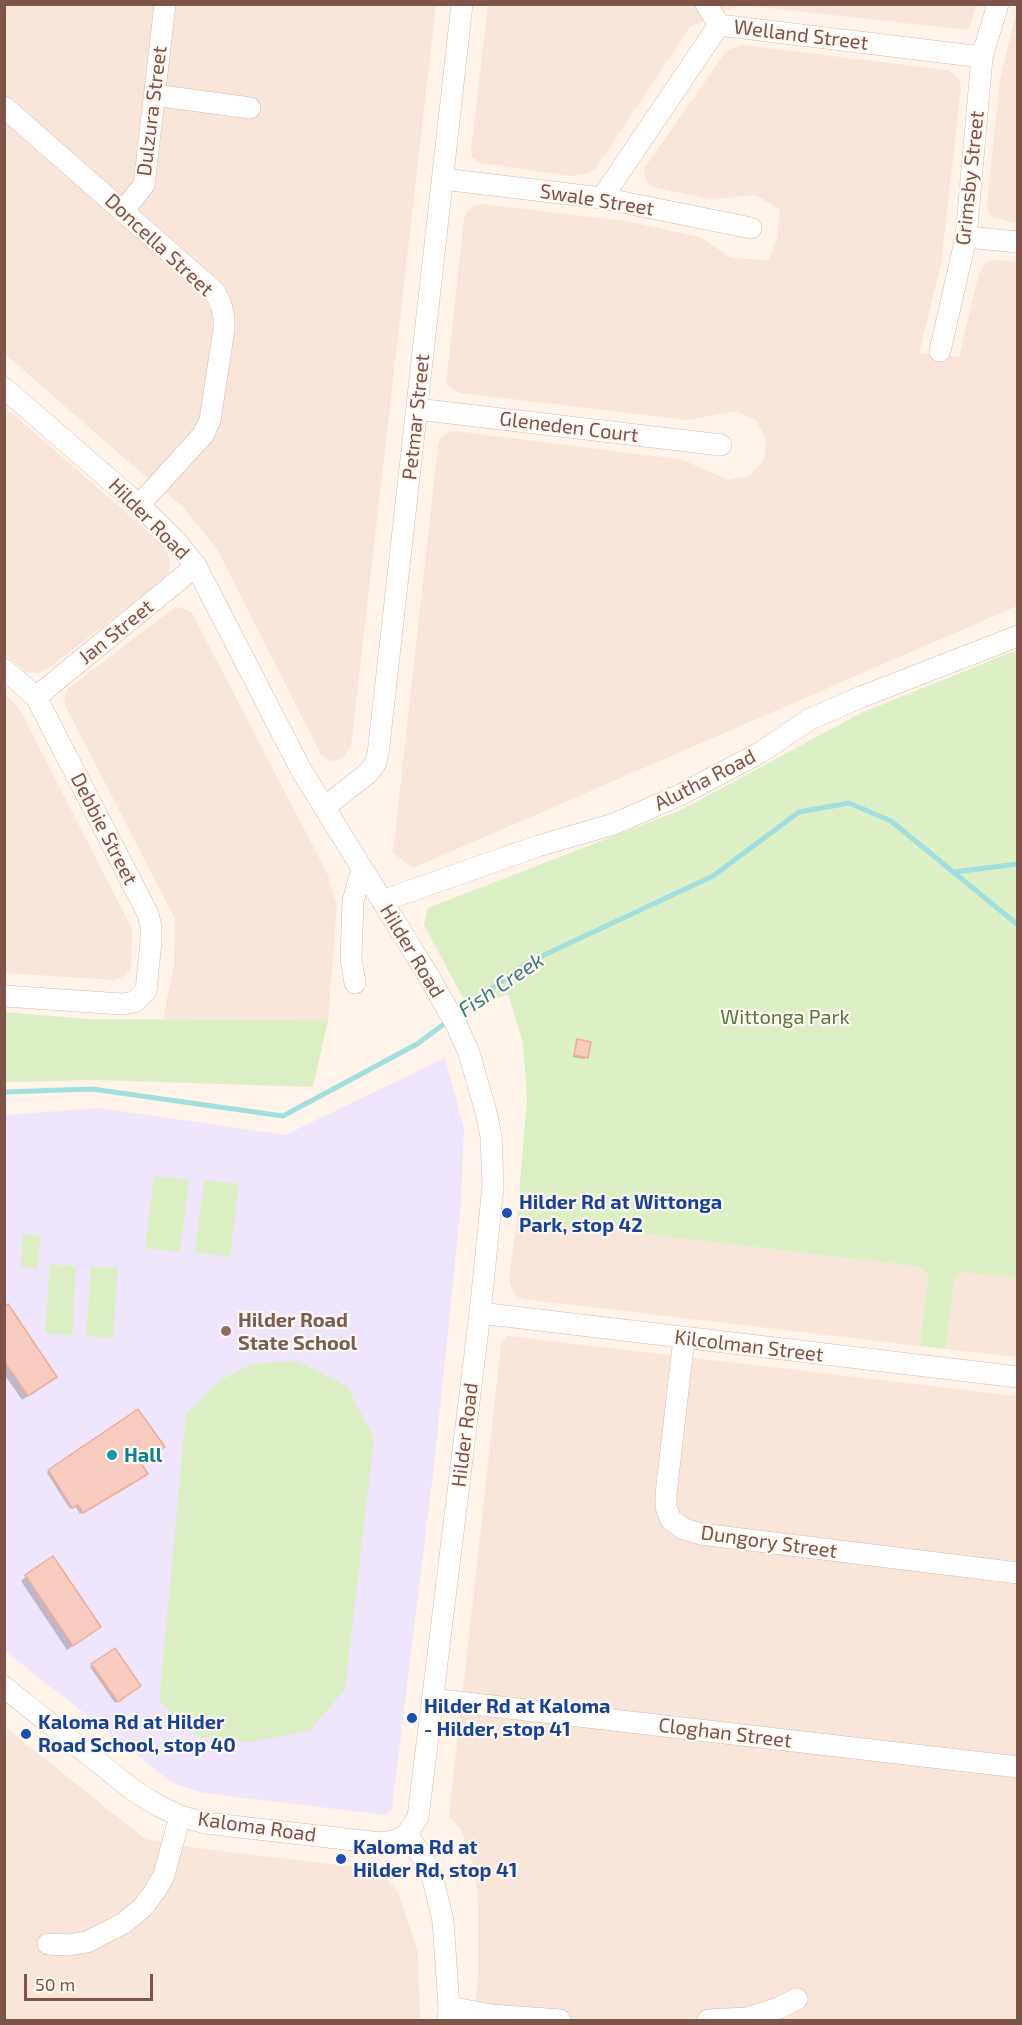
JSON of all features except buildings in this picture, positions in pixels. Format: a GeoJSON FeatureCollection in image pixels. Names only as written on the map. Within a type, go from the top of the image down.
{"type":"FeatureCollection","features":[{"type":"Feature","properties":{"kind":"street","name":"Dulzura Street"},"geometry":{"type":"LineString","coordinates":[[123,211],[144,185],[165,4]]}},
{"type":"Feature","properties":{"kind":"street","name":"Petmar Street"},"geometry":{"type":"LineString","coordinates":[[325,807],[368,773],[375,764],[378,754],[462,4]]}},
{"type":"Feature","properties":{"kind":"street"},"geometry":{"type":"LineString","coordinates":[[706,4],[719,25]]}},
{"type":"Feature","properties":{"kind":"street","name":"Grimsby Street"},"geometry":{"type":"LineString","coordinates":[[940,351],[966,237],[982,57],[998,4]]}},
{"type":"Feature","properties":{"kind":"street","name":"Welland Street"},"geometry":{"type":"LineString","coordinates":[[602,198],[719,25],[982,57]]}},
{"type":"Feature","properties":{"kind":"street"},"geometry":{"type":"LineString","coordinates":[[154,95],[250,108]]}},
{"type":"Feature","properties":{"kind":"street","name":"Doncella Street"},"geometry":{"type":"LineString","coordinates":[[4,107],[215,292],[224,317],[210,420],[203,435],[139,506]]}},
{"type":"Feature","properties":{"kind":"street","name":"Swale Street"},"geometry":{"type":"LineString","coordinates":[[443,179],[602,198],[751,228]]}},
{"type":"Feature","properties":{"kind":"street"},"geometry":{"type":"LineString","coordinates":[[966,237],[1017,242]]}},
{"type":"Feature","properties":{"kind":"street","name":"Hilder Road"},"geometry":{"type":"LineString","coordinates":[[4,388],[139,506],[174,539],[196,566],[300,768],[457,1026],[479,1084],[491,1136],[493,1186],[480,1313],[418,1817],[407,1834]]}},
{"type":"Feature","properties":{"kind":"street","name":"Gleneden Court"},"geometry":{"type":"LineString","coordinates":[[417,409],[721,445]]}},
{"type":"Feature","properties":{"kind":"street","name":"Jan Street"},"geometry":{"type":"LineString","coordinates":[[36,697],[196,566]]}},
{"type":"Feature","properties":{"kind":"street","name":"Alutha Road"},"geometry":{"type":"LineString","coordinates":[[382,901],[538,846],[614,825],[682,794],[761,752],[810,719],[1017,636]]}},
{"type":"Feature","properties":{"kind":"street","name":"Debbie Street"},"geometry":{"type":"LineString","coordinates":[[4,669],[36,697],[148,914],[152,940],[146,991],[134,1002],[122,1004],[4,996]]}},
{"type":"Feature","properties":{"kind":"street","name":"Hilder Road"},"geometry":{"type":"LineString","coordinates":[[355,983],[351,959],[353,901],[362,869]]}},
{"type":"Feature","properties":{"kind":"street","name":"Kilcolman Street"},"geometry":{"type":"LineString","coordinates":[[480,1313],[1017,1377]]}},
{"type":"Feature","properties":{"kind":"street","name":"Dungory Street"},"geometry":{"type":"LineString","coordinates":[[684,1338],[666,1494],[666,1507],[671,1520],[684,1529],[701,1534],[1017,1573]]}},
{"type":"Feature","properties":{"kind":"street","name":"Kaloma Road"},"geometry":{"type":"LineString","coordinates":[[4,1687],[134,1790],[180,1816],[205,1822],[380,1843],[395,1841],[407,1834]]}},
{"type":"Feature","properties":{"kind":"street","name":"Cloghan Street"},"geometry":{"type":"LineString","coordinates":[[432,1699],[1017,1767]]}},
{"type":"Feature","properties":{"kind":"street"},"geometry":{"type":"LineString","coordinates":[[48,1944],[68,1945],[87,1942],[124,1923],[143,1907],[156,1891],[164,1875],[180,1816]]}},
{"type":"Feature","properties":{"kind":"street"},"geometry":{"type":"LineString","coordinates":[[407,1834],[433,1879],[443,1921],[448,2014],[491,2014],[560,2020]]}},
{"type":"Feature","properties":{"kind":"street"},"geometry":{"type":"LineString","coordinates":[[708,2020],[747,2018],[779,2008],[797,1999]]}},
{"type":"Feature","properties":{"kind":"shaded area"},"geometry":{"type":"Polygon","coordinates":[[[976,4],[967,30],[741,5],[976,4]]]}},
{"type":"Feature","properties":{"kind":"shaded area"},"geometry":{"type":"Polygon","coordinates":[[[5,5],[436,5],[351,746],[342,759],[330,761],[321,755],[217,549],[184,508],[5,354],[5,5]]]}},
{"type":"Feature","properties":{"kind":"shaded area"},"geometry":{"type":"Polygon","coordinates":[[[488,5],[740,5],[690,27],[596,168],[589,173],[571,176],[480,163],[472,157],[488,5]]]}},
{"type":"Feature","properties":{"kind":"shaded area"},"geometry":{"type":"Polygon","coordinates":[[[1017,9],[1017,223],[993,218],[988,212],[987,204],[1000,80],[1017,9]]]}},
{"type":"Feature","properties":{"kind":"shaded area"},"geometry":{"type":"Polygon","coordinates":[[[743,45],[947,70],[955,74],[959,80],[961,88],[941,264],[919,353],[959,357],[979,273],[983,266],[990,261],[998,260],[1017,262],[1017,606],[413,868],[393,853],[438,445],[441,437],[456,431],[683,460],[728,480],[749,476],[764,460],[766,439],[756,420],[736,411],[688,420],[460,393],[453,390],[447,384],[447,376],[464,218],[473,206],[482,204],[625,221],[700,237],[731,258],[769,260],[777,238],[780,210],[756,195],[711,199],[652,187],[644,176],[645,167],[725,53],[743,45]]]}},
{"type":"Feature","properties":{"kind":"shaded area"},"geometry":{"type":"Polygon","coordinates":[[[4,406],[161,543],[167,550],[170,563],[169,572],[163,580],[49,668],[39,673],[26,672],[5,654],[4,406]]]}},
{"type":"Feature","properties":{"kind":"shaded area"},"geometry":{"type":"Polygon","coordinates":[[[175,607],[192,613],[328,875],[337,905],[328,1020],[163,1019],[174,965],[175,919],[65,705],[64,697],[68,689],[175,607]]]}},
{"type":"Feature","properties":{"kind":"shaded area"},"geometry":{"type":"Polygon","coordinates":[[[5,694],[19,708],[132,929],[131,969],[124,976],[115,980],[5,973],[5,694]]]}},
{"type":"Feature","properties":{"kind":"shaded area","name":"Hilder Road State School"},"geometry":{"type":"Polygon","coordinates":[[[445,1058],[464,1129],[461,1205],[435,1457],[392,1809],[386,1815],[203,1793],[173,1783],[5,1651],[4,1115],[100,1108],[285,1135],[445,1058]]]}},
{"type":"Feature","properties":{"kind":"shaded area"},"geometry":{"type":"Polygon","coordinates":[[[517,1219],[922,1267],[928,1276],[920,1346],[523,1299],[516,1296],[509,1279],[517,1219]]]}},
{"type":"Feature","properties":{"kind":"shaded area"},"geometry":{"type":"Polygon","coordinates":[[[960,1271],[1017,1278],[1017,1357],[946,1349],[954,1280],[960,1271]]]}},
{"type":"Feature","properties":{"kind":"shaded area"},"geometry":{"type":"Polygon","coordinates":[[[507,1336],[1017,1396],[1017,2020],[473,2020],[478,1977],[478,1901],[475,1869],[461,1830],[449,1816],[501,1345],[507,1336]]]}},
{"type":"Feature","properties":{"kind":"shaded area"},"geometry":{"type":"Polygon","coordinates":[[[4,1726],[145,1839],[203,1849],[366,1868],[386,1878],[398,1892],[418,1952],[420,2020],[5,2020],[4,1726]]]}},
{"type":"Feature","properties":{"kind":"green space","name":"Wittonga Park"},"geometry":{"type":"Polygon","coordinates":[[[1017,650],[1017,1278],[960,1272],[954,1280],[946,1349],[920,1346],[928,1276],[922,1267],[517,1219],[527,1098],[523,1043],[508,994],[469,1009],[424,925],[428,908],[681,810],[861,713],[1017,650]]]}},
{"type":"Feature","properties":{"kind":"green space"},"geometry":{"type":"Polygon","coordinates":[[[4,1012],[86,1019],[328,1020],[313,1087],[98,1080],[5,1082],[4,1012]]]}},
{"type":"Feature","properties":{"kind":"green space"},"geometry":{"type":"Polygon","coordinates":[[[154,1176],[189,1180],[180,1252],[145,1248],[154,1176]]]}},
{"type":"Feature","properties":{"kind":"green space"},"geometry":{"type":"Polygon","coordinates":[[[204,1180],[239,1184],[230,1257],[195,1252],[204,1180]]]}},
{"type":"Feature","properties":{"kind":"green space"},"geometry":{"type":"Polygon","coordinates":[[[23,1234],[41,1236],[37,1269],[21,1267],[23,1234]]]}},
{"type":"Feature","properties":{"kind":"green space"},"geometry":{"type":"Polygon","coordinates":[[[50,1264],[76,1266],[72,1335],[45,1333],[50,1264]]]}},
{"type":"Feature","properties":{"kind":"green space"},"geometry":{"type":"Polygon","coordinates":[[[91,1267],[118,1268],[113,1338],[86,1336],[91,1267]]]}},
{"type":"Feature","properties":{"kind":"green space"},"geometry":{"type":"Polygon","coordinates":[[[297,1361],[347,1386],[374,1438],[345,1689],[310,1731],[249,1742],[198,1737],[159,1701],[186,1414],[216,1383],[251,1364],[297,1361]]]}},
{"type":"Feature","properties":{"kind":"waterway","name":"Fish Creek"},"geometry":{"type":"LineString","coordinates":[[455,1015],[527,963],[713,876],[799,812],[849,803],[891,821],[1018,925]]}},
{"type":"Feature","properties":{"kind":"waterway"},"geometry":{"type":"LineString","coordinates":[[954,872],[1018,864]]}},
{"type":"Feature","properties":{"kind":"waterway","name":"Fish Creek"},"geometry":{"type":"LineString","coordinates":[[4,1092],[92,1089],[283,1116],[417,1044],[448,1021]]}},
{"type":"Feature","properties":{"kind":"place","name":"Hilder Rd at Wittonga Park, stop 42"},"geometry":{"type":"Point","coordinates":[507,1213]}},
{"type":"Feature","properties":{"kind":"place","name":"Hilder Road State School"},"geometry":{"type":"Point","coordinates":[226,1331]}},
{"type":"Feature","properties":{"kind":"place","name":"Hall"},"geometry":{"type":"Point","coordinates":[112,1455]}},
{"type":"Feature","properties":{"kind":"place","name":"Hilder Rd at Kaloma - Hilder, stop 41"},"geometry":{"type":"Point","coordinates":[412,1718]}},
{"type":"Feature","properties":{"kind":"place","name":"Kaloma Rd at Hilder Road School, stop 40"},"geometry":{"type":"Point","coordinates":[26,1734]}},
{"type":"Feature","properties":{"kind":"place","name":"Kaloma Rd at Hilder Rd, stop 41"},"geometry":{"type":"Point","coordinates":[341,1859]}}]}
